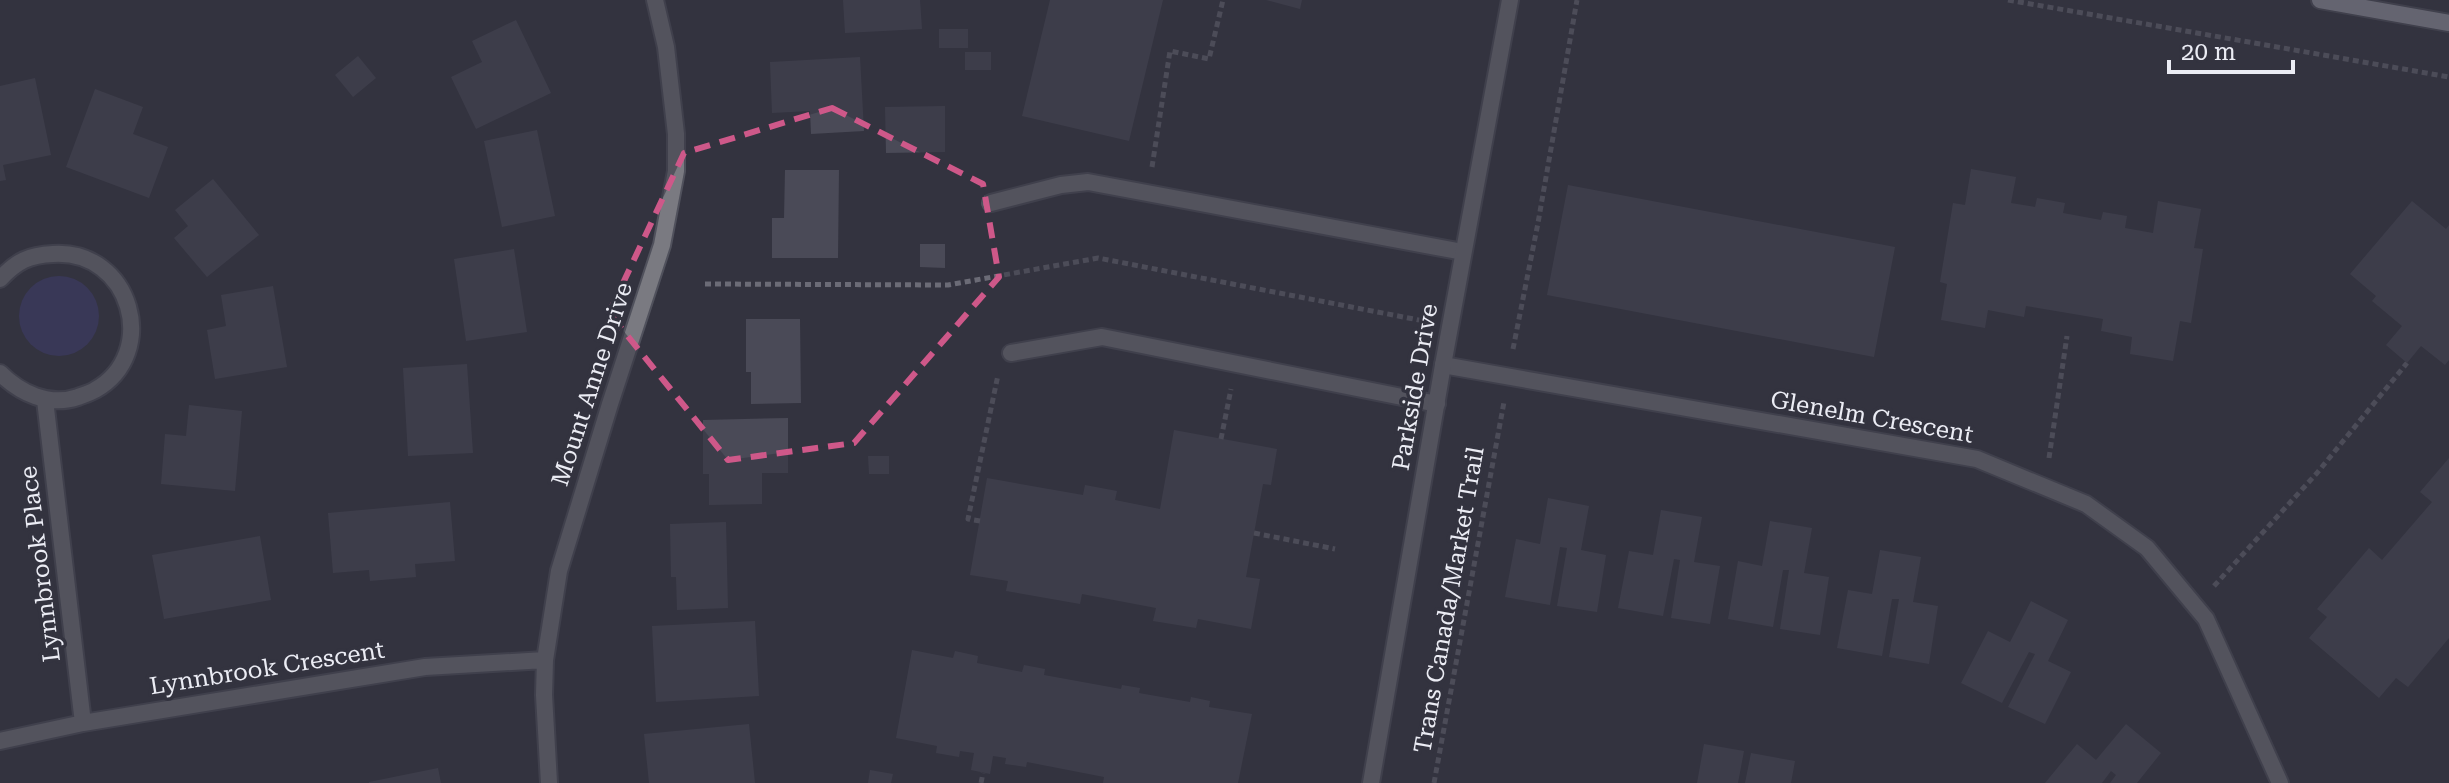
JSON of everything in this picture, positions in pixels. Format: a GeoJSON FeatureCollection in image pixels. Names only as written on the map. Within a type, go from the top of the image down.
{"type":"FeatureCollection","features":[{"type":"Feature","properties":{"kind":"main road"},"geometry":{"type":"LineString","coordinates":[[2320,0],[2449,23]]}},
{"type":"Feature","properties":{"kind":"street","name":"Mount Anne Drive"},"geometry":{"type":"LineString","coordinates":[[549,783],[545,660],[559,571],[662,245],[676,171],[676,134],[666,47],[655,0]]}},
{"type":"Feature","properties":{"kind":"street","name":"Parkside Drive"},"geometry":{"type":"LineString","coordinates":[[1371,783],[1510,0]]}},
{"type":"Feature","properties":{"kind":"street"},"geometry":{"type":"LineString","coordinates":[[991,203],[1088,182],[1463,252]]}},
{"type":"Feature","properties":{"kind":"street"},"geometry":{"type":"LineString","coordinates":[[0,279],[12,266],[35,255],[71,253],[95,262],[115,279],[127,301],[132,326],[127,352],[114,374],[96,390],[71,399],[45,400],[15,388],[0,373]]}},
{"type":"Feature","properties":{"kind":"street"},"geometry":{"type":"LineString","coordinates":[[1011,353],[1102,337],[1437,404]]}},
{"type":"Feature","properties":{"kind":"street","name":"Glenelm Crescent"},"geometry":{"type":"LineString","coordinates":[[1443,365],[1977,459],[2086,504],[2147,548],[2196,605],[2211,628],[2280,783]]}},
{"type":"Feature","properties":{"kind":"street","name":"Lynnbrook Place"},"geometry":{"type":"LineString","coordinates":[[45,400],[83,723]]}},
{"type":"Feature","properties":{"kind":"street","name":"Lynnbrook Crescent"},"geometry":{"type":"LineString","coordinates":[[0,741],[83,723],[425,667],[545,660]]}},
{"type":"Feature","properties":{"kind":"path"},"geometry":{"type":"LineString","coordinates":[[1148,192],[1170,51],[1209,59],[1223,0]]}},
{"type":"Feature","properties":{"kind":"path"},"geometry":{"type":"LineString","coordinates":[[1518,326],[1577,0]]}},
{"type":"Feature","properties":{"kind":"path"},"geometry":{"type":"LineString","coordinates":[[2008,0],[2449,77]]}},
{"type":"Feature","properties":{"kind":"path"},"geometry":{"type":"LineString","coordinates":[[705,284],[948,285],[1098,258],[1450,326]]}},
{"type":"Feature","properties":{"kind":"path"},"geometry":{"type":"LineString","coordinates":[[2045,487],[2067,336]]}},
{"type":"Feature","properties":{"kind":"path"},"geometry":{"type":"LineString","coordinates":[[980,521],[968,519],[1002,356],[1011,353]]}},
{"type":"Feature","properties":{"kind":"path"},"geometry":{"type":"LineString","coordinates":[[2196,605],[2317,473],[2407,363]]}},
{"type":"Feature","properties":{"kind":"path"},"geometry":{"type":"LineString","coordinates":[[1221,439],[1236,365]]}},
{"type":"Feature","properties":{"kind":"path","name":"Trans Canada/Market Trail"},"geometry":{"type":"LineString","coordinates":[[1434,783],[1500,423]]}},
{"type":"Feature","properties":{"kind":"path"},"geometry":{"type":"LineString","coordinates":[[1254,533],[1335,549]]}},
{"type":"Feature","properties":{"kind":"path"},"geometry":{"type":"LineString","coordinates":[[981,783],[983,773]]}},
{"type":"Feature","properties":{"kind":"highlighted area"},"geometry":{"type":"Polygon","coordinates":[[[832,108],[983,184],[999,277],[854,443],[728,460],[609,313],[684,153],[832,108]]]}},
{"type":"Feature","properties":{"kind":"shaded area"},"geometry":{"type":"Polygon","coordinates":[[[51,276],[67,276],[88,287],[99,308],[99,324],[88,345],[67,356],[51,356],[37,350],[25,338],[19,324],[19,308],[25,294],[37,282],[51,276]]]}},
{"type":"Feature","properties":{"kind":"building"},"geometry":{"type":"Polygon","coordinates":[[[843,0],[920,0],[922,29],[845,33],[843,0]]]}},
{"type":"Feature","properties":{"kind":"building"},"geometry":{"type":"Polygon","coordinates":[[[1050,0],[1163,0],[1129,141],[1022,116],[1050,0]]]}},
{"type":"Feature","properties":{"kind":"building"},"geometry":{"type":"Polygon","coordinates":[[[1266,0],[1302,0],[1300,9],[1266,0]]]}},
{"type":"Feature","properties":{"kind":"building"},"geometry":{"type":"Polygon","coordinates":[[[516,20],[551,93],[476,129],[451,77],[482,62],[472,41],[516,20]]]}},
{"type":"Feature","properties":{"kind":"building"},"geometry":{"type":"Polygon","coordinates":[[[939,29],[968,29],[968,48],[939,48],[939,29]]]}},
{"type":"Feature","properties":{"kind":"building"},"geometry":{"type":"Polygon","coordinates":[[[965,52],[991,52],[991,70],[965,70],[965,52]]]}},
{"type":"Feature","properties":{"kind":"building"},"geometry":{"type":"Polygon","coordinates":[[[358,56],[376,78],[353,97],[335,75],[358,56]]]}},
{"type":"Feature","properties":{"kind":"building"},"geometry":{"type":"Polygon","coordinates":[[[860,57],[864,131],[811,134],[810,111],[772,113],[770,62],[860,57]]]}},
{"type":"Feature","properties":{"kind":"building"},"geometry":{"type":"Polygon","coordinates":[[[35,78],[51,155],[3,165],[6,180],[0,181],[0,86],[35,78]]]}},
{"type":"Feature","properties":{"kind":"building"},"geometry":{"type":"Polygon","coordinates":[[[95,89],[143,107],[133,134],[168,147],[149,198],[66,167],[95,89]]]}},
{"type":"Feature","properties":{"kind":"building"},"geometry":{"type":"Polygon","coordinates":[[[945,106],[945,152],[886,153],[885,107],[945,106]]]}},
{"type":"Feature","properties":{"kind":"building"},"geometry":{"type":"Polygon","coordinates":[[[537,130],[555,216],[502,227],[484,141],[537,130]]]}},
{"type":"Feature","properties":{"kind":"building"},"geometry":{"type":"Polygon","coordinates":[[[1971,169],[2016,177],[2011,203],[2035,207],[2037,198],[2065,203],[2063,213],[2101,220],[2103,212],[2127,216],[2125,228],[2153,233],[2158,201],[2201,209],[2194,248],[2203,249],[2191,323],[2180,321],[2173,361],[2130,354],[2132,337],[2101,331],[2103,319],[2026,306],[2024,317],[1988,310],[1985,328],[1941,320],[1947,284],[1940,282],[1953,203],[1965,205],[1971,169]]]}},
{"type":"Feature","properties":{"kind":"building"},"geometry":{"type":"Polygon","coordinates":[[[785,170],[839,170],[838,258],[772,258],[772,218],[784,218],[785,170]]]}},
{"type":"Feature","properties":{"kind":"building"},"geometry":{"type":"Polygon","coordinates":[[[213,179],[259,235],[207,277],[174,238],[188,226],[175,210],[213,179]]]}},
{"type":"Feature","properties":{"kind":"building"},"geometry":{"type":"Polygon","coordinates":[[[1568,185],[1895,247],[1874,357],[1547,295],[1568,185]]]}},
{"type":"Feature","properties":{"kind":"building"},"geometry":{"type":"Polygon","coordinates":[[[2412,201],[2446,229],[2449,225],[2449,360],[2445,365],[2421,346],[2407,363],[2386,345],[2402,326],[2372,301],[2376,296],[2350,274],[2412,201]]]}},
{"type":"Feature","properties":{"kind":"building"},"geometry":{"type":"Polygon","coordinates":[[[920,244],[945,244],[945,268],[920,267],[920,244]]]}},
{"type":"Feature","properties":{"kind":"building"},"geometry":{"type":"Polygon","coordinates":[[[514,249],[527,332],[466,341],[454,259],[514,249]]]}},
{"type":"Feature","properties":{"kind":"building"},"geometry":{"type":"Polygon","coordinates":[[[273,286],[287,367],[215,379],[207,330],[226,326],[221,295],[273,286]]]}},
{"type":"Feature","properties":{"kind":"building"},"geometry":{"type":"Polygon","coordinates":[[[746,319],[800,319],[801,403],[751,404],[751,372],[746,372],[746,319]]]}},
{"type":"Feature","properties":{"kind":"building"},"geometry":{"type":"Polygon","coordinates":[[[467,364],[473,453],[408,456],[403,368],[467,364]]]}},
{"type":"Feature","properties":{"kind":"building"},"geometry":{"type":"Polygon","coordinates":[[[189,405],[242,411],[235,491],[161,484],[165,434],[186,436],[189,405]]]}},
{"type":"Feature","properties":{"kind":"building"},"geometry":{"type":"Polygon","coordinates":[[[788,418],[788,473],[762,473],[762,504],[709,505],[709,474],[703,474],[703,420],[788,418]]]}},
{"type":"Feature","properties":{"kind":"building"},"geometry":{"type":"Polygon","coordinates":[[[1174,430],[1277,449],[1271,485],[1263,484],[1246,577],[1260,579],[1251,629],[1198,619],[1196,628],[1153,621],[1156,608],[1082,594],[1080,604],[1006,591],[1008,581],[970,575],[987,478],[1083,495],[1085,485],[1117,491],[1115,500],[1160,509],[1174,430]]]}},
{"type":"Feature","properties":{"kind":"building"},"geometry":{"type":"Polygon","coordinates":[[[868,456],[889,456],[889,474],[869,474],[868,456]]]}},
{"type":"Feature","properties":{"kind":"building"},"geometry":{"type":"Polygon","coordinates":[[[2449,458],[2449,638],[2408,687],[2396,678],[2379,698],[2309,638],[2327,617],[2317,609],[2369,548],[2382,560],[2432,502],[2420,492],[2449,458]]]}},
{"type":"Feature","properties":{"kind":"building"},"geometry":{"type":"Polygon","coordinates":[[[1548,498],[1589,506],[1581,550],[1606,555],[1597,612],[1557,606],[1567,548],[1560,547],[1550,605],[1505,597],[1516,539],[1540,544],[1548,498]]]}},
{"type":"Feature","properties":{"kind":"building"},"geometry":{"type":"Polygon","coordinates":[[[450,502],[455,561],[415,564],[416,577],[370,581],[369,570],[333,573],[328,513],[450,502]]]}},
{"type":"Feature","properties":{"kind":"building"},"geometry":{"type":"Polygon","coordinates":[[[1661,510],[1702,517],[1694,562],[1720,566],[1710,624],[1671,618],[1680,560],[1674,559],[1663,616],[1618,608],[1629,551],[1653,555],[1661,510]]]}},
{"type":"Feature","properties":{"kind":"building"},"geometry":{"type":"Polygon","coordinates":[[[1770,521],[1812,528],[1804,573],[1829,577],[1820,635],[1780,629],[1789,570],[1783,570],[1773,627],[1728,619],[1738,561],[1762,566],[1770,521]]]}},
{"type":"Feature","properties":{"kind":"building"},"geometry":{"type":"Polygon","coordinates":[[[726,522],[728,608],[677,610],[676,577],[671,577],[670,524],[726,522]]]}},
{"type":"Feature","properties":{"kind":"building"},"geometry":{"type":"Polygon","coordinates":[[[260,536],[271,600],[164,619],[152,555],[260,536]]]}},
{"type":"Feature","properties":{"kind":"building"},"geometry":{"type":"Polygon","coordinates":[[[1880,550],[1921,557],[1913,602],[1938,606],[1929,664],[1889,657],[1899,599],[1892,599],[1882,656],[1837,648],[1848,590],[1872,594],[1880,550]]]}},
{"type":"Feature","properties":{"kind":"building"},"geometry":{"type":"Polygon","coordinates":[[[2031,601],[2068,620],[2048,661],[2071,672],[2045,724],[2008,707],[2035,654],[2029,652],[2002,703],[1961,683],[1988,631],[2010,642],[2031,601]]]}},
{"type":"Feature","properties":{"kind":"building"},"geometry":{"type":"Polygon","coordinates":[[[755,621],[759,696],[656,702],[652,626],[755,621]]]}},
{"type":"Feature","properties":{"kind":"building"},"geometry":{"type":"Polygon","coordinates":[[[912,650],[953,658],[955,651],[978,656],[977,663],[1022,672],[1024,665],[1045,669],[1044,675],[1121,689],[1122,685],[1140,688],[1139,693],[1190,702],[1191,697],[1210,701],[1209,707],[1252,714],[1238,783],[1103,783],[1104,777],[1027,762],[1026,767],[1005,764],[1006,758],[993,756],[990,774],[971,770],[974,753],[960,751],[959,757],[936,753],[937,746],[896,738],[912,650]]]}},
{"type":"Feature","properties":{"kind":"building"},"geometry":{"type":"Polygon","coordinates":[[[749,724],[755,783],[649,783],[644,734],[749,724]]]}},
{"type":"Feature","properties":{"kind":"building"},"geometry":{"type":"Polygon","coordinates":[[[2126,724],[2161,753],[2137,783],[2110,783],[2116,775],[2111,771],[2102,783],[2045,783],[2077,744],[2096,760],[2126,724]]]}},
{"type":"Feature","properties":{"kind":"building"},"geometry":{"type":"Polygon","coordinates":[[[1704,744],[1744,751],[1738,783],[1697,783],[1704,744]]]}},
{"type":"Feature","properties":{"kind":"building"},"geometry":{"type":"Polygon","coordinates":[[[1751,753],[1795,761],[1791,783],[1745,783],[1751,753]]]}},
{"type":"Feature","properties":{"kind":"building"},"geometry":{"type":"Polygon","coordinates":[[[438,768],[441,783],[369,783],[369,782],[438,768]]]}},
{"type":"Feature","properties":{"kind":"building"},"geometry":{"type":"Polygon","coordinates":[[[870,770],[893,774],[891,783],[868,783],[870,770]]]}}]}
